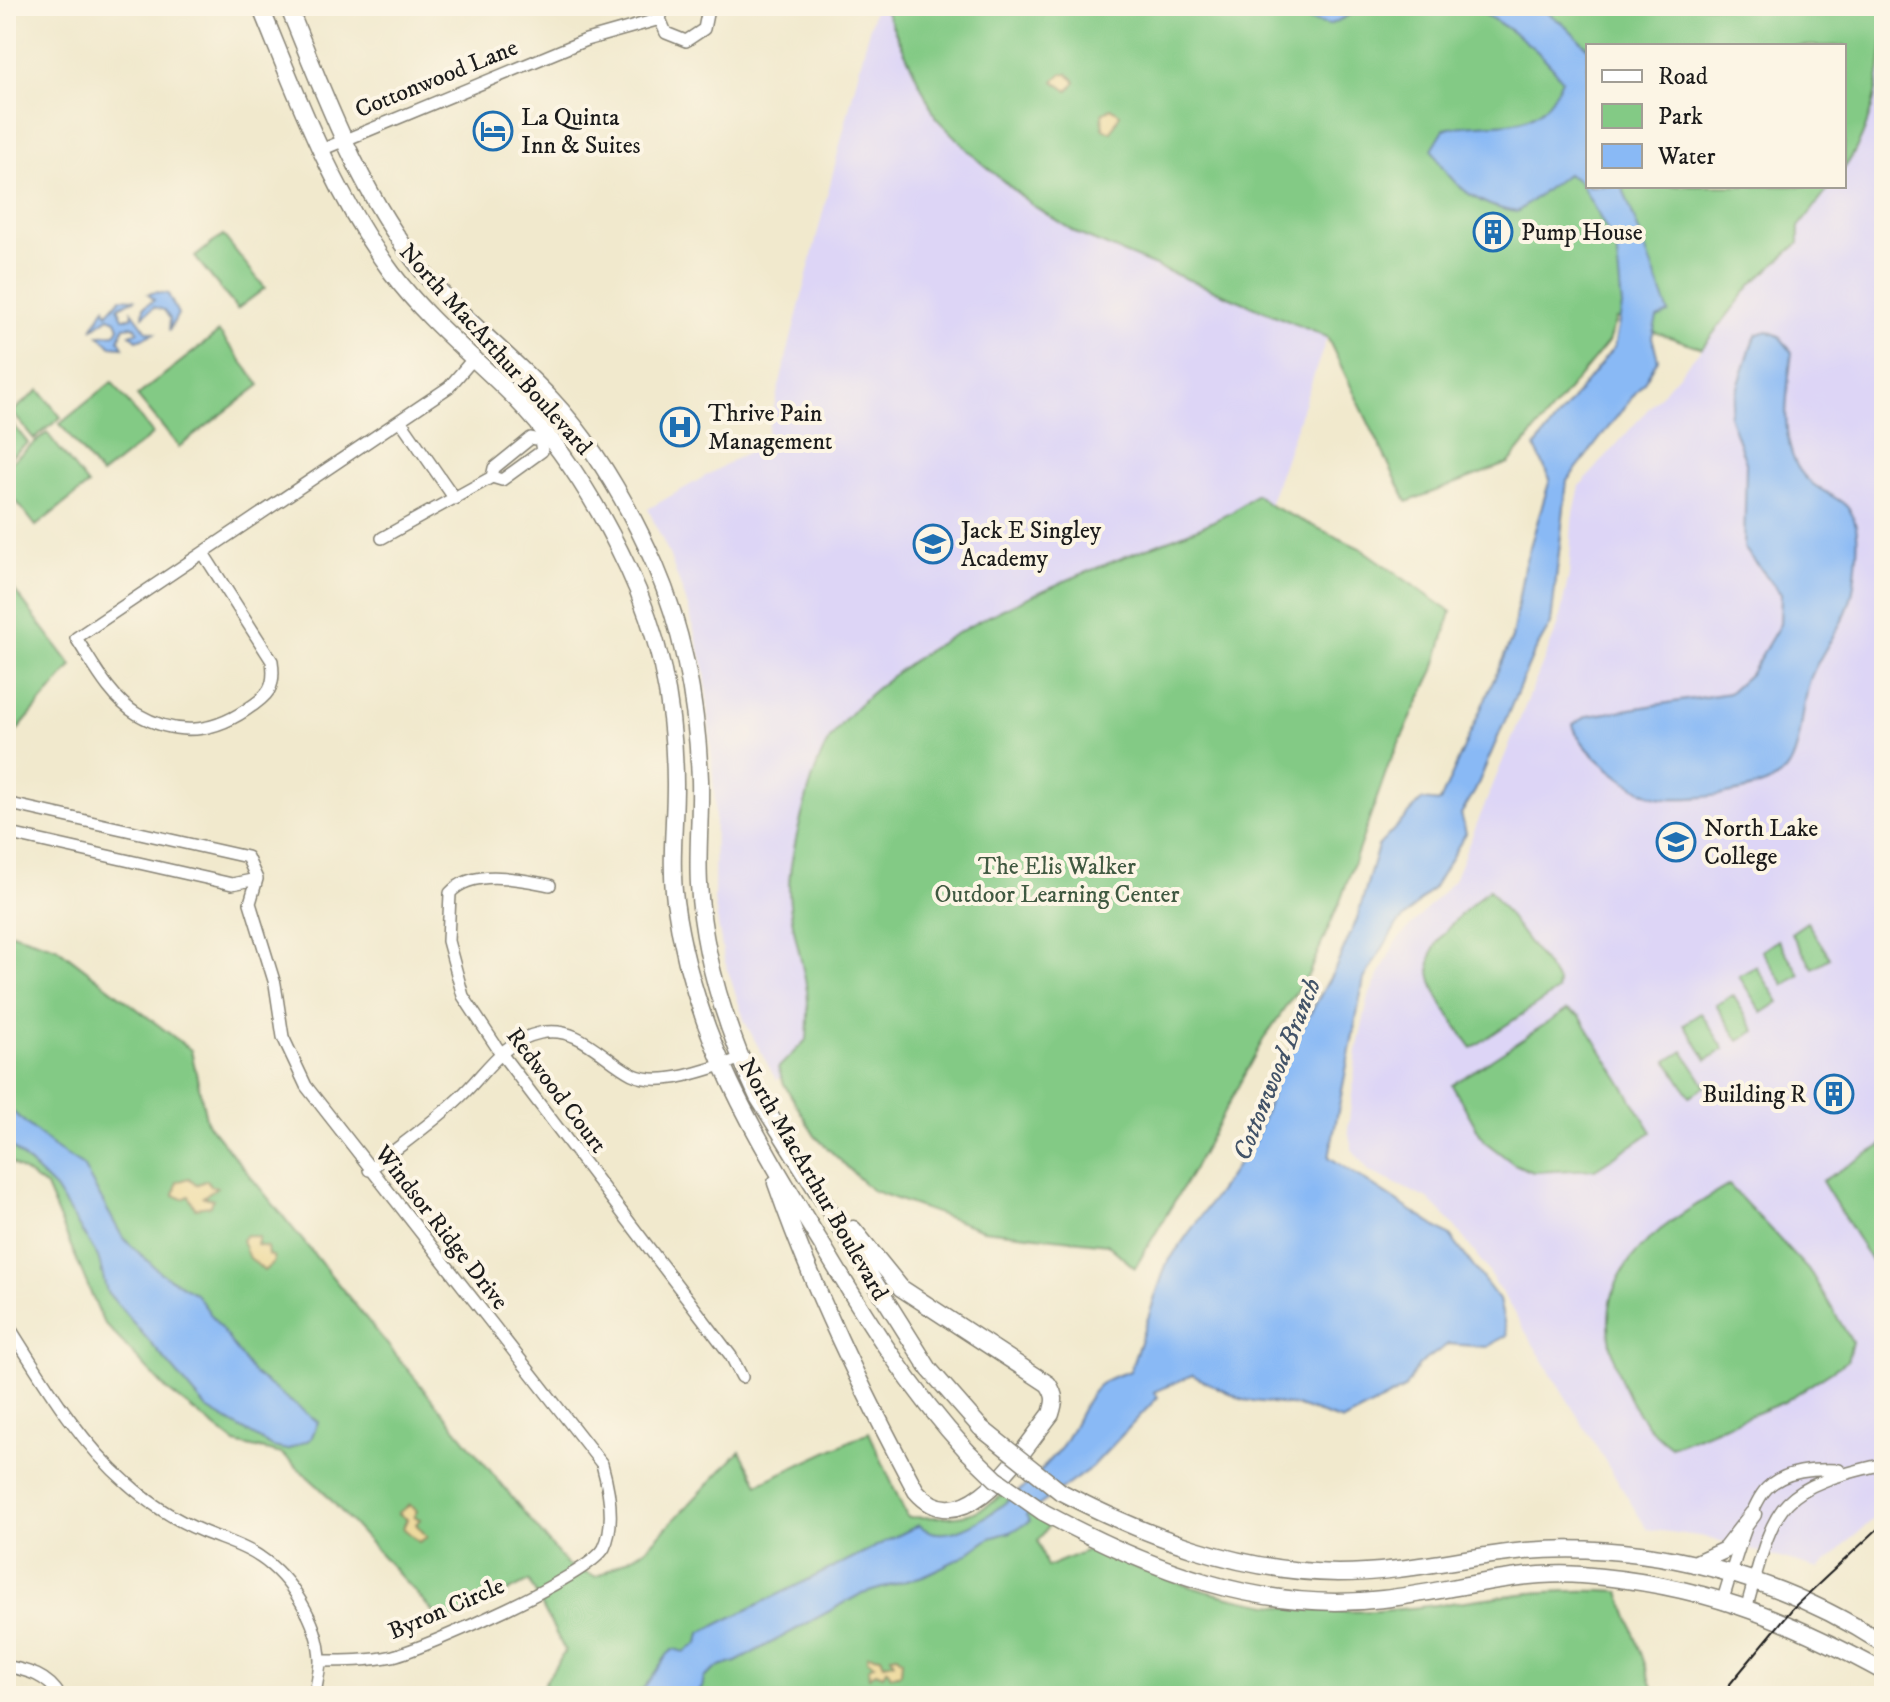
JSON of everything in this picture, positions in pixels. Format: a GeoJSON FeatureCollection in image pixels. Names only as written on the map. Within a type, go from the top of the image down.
{"type":"FeatureCollection","features":[{"type":"Feature","properties":{"kind":"main road","name":"North MacArthur Boulevard"},"geometry":{"type":"LineString","coordinates":[[260,6],[321,150],[351,211],[392,273],[435,324],[473,359],[576,470],[605,519],[642,600],[666,686],[673,735],[675,896],[697,1006],[720,1065],[764,1148],[897,1365],[935,1416],[967,1451],[996,1479],[1043,1512],[1130,1557],[1240,1593],[1286,1600],[1378,1600],[1534,1577],[1579,1575],[1668,1586],[1747,1606],[1795,1626],[1884,1672]]}},
{"type":"Feature","properties":{"kind":"main road","name":"North MacArthur Boulevard"},"geometry":{"type":"LineString","coordinates":[[288,6],[343,140],[369,193],[412,258],[468,320],[552,400],[588,445],[627,508],[673,608],[685,662],[696,718],[700,782],[699,883],[703,922],[716,982],[740,1059],[758,1097],[929,1369],[981,1428],[1061,1492],[1139,1529],[1197,1551],[1248,1564],[1337,1573],[1405,1569],[1529,1551],[1595,1550],[1694,1564],[1731,1573],[1824,1609],[1884,1644]]}},
{"type":"Feature","properties":{"kind":"main road"},"geometry":{"type":"LineString","coordinates":[[605,519],[627,508]]}},
{"type":"Feature","properties":{"kind":"main road"},"geometry":{"type":"LineString","coordinates":[[764,1148],[789,1222],[842,1344],[916,1491],[932,1505],[955,1507],[969,1504],[992,1487],[1051,1414],[1055,1401],[1053,1392],[1048,1384],[901,1288],[820,1192]]}},
{"type":"Feature","properties":{"kind":"main road"},"geometry":{"type":"LineString","coordinates":[[1694,1564],[1725,1550],[1753,1514]]}},
{"type":"Feature","properties":{"kind":"street"},"geometry":{"type":"LineString","coordinates":[[664,6],[660,19],[671,38],[693,39],[707,22],[704,6]]}},
{"type":"Feature","properties":{"kind":"street","name":"Cottonwood Lane"},"geometry":{"type":"LineString","coordinates":[[321,150],[606,32],[660,19]]}},
{"type":"Feature","properties":{"kind":"street"},"geometry":{"type":"LineString","coordinates":[[203,553],[272,661],[275,680],[267,694],[229,722],[213,729],[194,730],[149,719],[124,704],[76,638],[449,387],[473,359]]}},
{"type":"Feature","properties":{"kind":"street"},"geometry":{"type":"LineString","coordinates":[[400,420],[455,499]]}},
{"type":"Feature","properties":{"kind":"street"},"geometry":{"type":"LineString","coordinates":[[382,538],[492,477],[494,468],[531,438],[543,436]]}},
{"type":"Feature","properties":{"kind":"street"},"geometry":{"type":"LineString","coordinates":[[6,803],[247,857],[257,879],[232,884],[6,833]]}},
{"type":"Feature","properties":{"kind":"street","name":"Redwood Court"},"geometry":{"type":"LineString","coordinates":[[550,885],[479,878],[460,882],[450,893],[448,941],[463,996],[500,1052],[731,1356],[742,1377]]}},
{"type":"Feature","properties":{"kind":"street","name":"Windsor Ridge Drive"},"geometry":{"type":"LineString","coordinates":[[257,879],[250,903],[275,984],[283,1037],[306,1086],[602,1464],[608,1485],[610,1520],[603,1549],[572,1575]]}},
{"type":"Feature","properties":{"kind":"street"},"geometry":{"type":"LineString","coordinates":[[369,1170],[461,1096],[500,1052],[540,1033],[570,1034],[601,1050],[633,1074],[649,1078],[664,1078],[740,1059]]}},
{"type":"Feature","properties":{"kind":"street"},"geometry":{"type":"LineString","coordinates":[[6,1322],[47,1385],[123,1480],[160,1509],[191,1527],[240,1545],[261,1557],[280,1574],[307,1615],[320,1661],[315,1696]]}},
{"type":"Feature","properties":{"kind":"street"},"geometry":{"type":"LineString","coordinates":[[1747,1606],[1775,1517],[1786,1502],[1825,1478],[1884,1464]]}},
{"type":"Feature","properties":{"kind":"street"},"geometry":{"type":"LineString","coordinates":[[1723,1599],[1753,1514],[1766,1488],[1787,1476],[1814,1469],[1855,1470]]}},
{"type":"Feature","properties":{"kind":"street","name":"Byron Circle"},"geometry":{"type":"LineString","coordinates":[[320,1661],[378,1658],[410,1650],[572,1575]]}},
{"type":"Feature","properties":{"kind":"street"},"geometry":{"type":"LineString","coordinates":[[6,1666],[35,1673],[53,1685],[60,1696]]}},
{"type":"Feature","properties":{"kind":"shaded area","name":"Jack E Singley Academy"},"geometry":{"type":"Polygon","coordinates":[[[875,6],[883,6],[936,118],[979,161],[1032,205],[1078,234],[1327,337],[1269,505],[833,1057],[776,1080],[745,1022],[724,959],[714,900],[715,801],[705,672],[688,607],[669,554],[648,509],[765,442],[875,6]]]}},
{"type":"Feature","properties":{"kind":"shaded area","name":"North Lake College"},"geometry":{"type":"Polygon","coordinates":[[[1884,61],[1884,1509],[1819,1569],[1706,1537],[1647,1529],[1487,1269],[1453,1224],[1428,1199],[1369,1171],[1352,1149],[1348,1130],[1357,1051],[1369,996],[1395,943],[1454,880],[1558,626],[1569,575],[1572,522],[1580,486],[1702,348],[1752,284],[1799,243],[1799,227],[1829,188],[1846,188],[1846,166],[1855,153],[1884,61]]]}},
{"type":"Feature","properties":{"kind":"green space"},"geometry":{"type":"Polygon","coordinates":[[[883,6],[1884,6],[1876,90],[1864,132],[1846,166],[1846,44],[1586,44],[1586,188],[1829,188],[1799,227],[1799,243],[1752,284],[1702,348],[1616,319],[1608,342],[1509,463],[1407,502],[1327,337],[1078,234],[1032,205],[979,161],[936,118],[883,6]]]}},
{"type":"Feature","properties":{"kind":"green space"},"geometry":{"type":"Polygon","coordinates":[[[223,235],[265,288],[237,309],[195,257],[223,235]]]}},
{"type":"Feature","properties":{"kind":"green space"},"geometry":{"type":"Polygon","coordinates":[[[219,332],[260,385],[179,447],[137,396],[219,332]]]}},
{"type":"Feature","properties":{"kind":"green space"},"geometry":{"type":"Polygon","coordinates":[[[112,382],[153,434],[101,475],[60,424],[112,382]]]}},
{"type":"Feature","properties":{"kind":"green space"},"geometry":{"type":"Polygon","coordinates":[[[39,390],[61,417],[34,439],[12,412],[39,390]]]}},
{"type":"Feature","properties":{"kind":"green space"},"geometry":{"type":"Polygon","coordinates":[[[6,416],[28,443],[6,460],[6,416]]]}},
{"type":"Feature","properties":{"kind":"green space"},"geometry":{"type":"Polygon","coordinates":[[[47,433],[88,485],[36,526],[6,488],[6,466],[47,433]]]}},
{"type":"Feature","properties":{"kind":"green space","name":"The Elis Walker Outdoor Learning Center"},"geometry":{"type":"Polygon","coordinates":[[[1256,494],[1269,505],[1360,548],[1451,612],[1434,670],[1389,764],[1341,899],[1309,973],[1263,1040],[1194,1168],[1135,1268],[1107,1244],[983,1230],[871,1190],[815,1136],[778,1068],[807,1039],[807,991],[793,924],[789,884],[804,809],[823,751],[862,701],[903,668],[950,637],[1053,586],[1203,526],[1232,512],[1256,494]]]}},
{"type":"Feature","properties":{"kind":"green space"},"geometry":{"type":"Polygon","coordinates":[[[6,579],[72,666],[6,744],[6,579]]]}},
{"type":"Feature","properties":{"kind":"green space"},"geometry":{"type":"Polygon","coordinates":[[[1489,889],[1558,982],[1557,991],[1472,1048],[1439,998],[1431,979],[1430,963],[1435,947],[1446,930],[1489,889]]]}},
{"type":"Feature","properties":{"kind":"green space"},"geometry":{"type":"Polygon","coordinates":[[[1807,922],[1830,958],[1813,968],[1791,933],[1807,922]]]}},
{"type":"Feature","properties":{"kind":"green space"},"geometry":{"type":"Polygon","coordinates":[[[6,931],[56,947],[191,1050],[207,1123],[567,1565],[596,1577],[645,1550],[740,1451],[758,1484],[869,1432],[907,1517],[946,1517],[970,1513],[1003,1493],[1049,1525],[1038,1541],[1047,1567],[1092,1548],[1165,1578],[1204,1590],[1242,1600],[1321,1611],[1401,1609],[1563,1591],[1620,1592],[1656,1696],[536,1696],[565,1651],[529,1581],[444,1624],[320,1488],[282,1454],[235,1443],[167,1390],[103,1322],[46,1187],[6,1159],[6,931]]]}},
{"type":"Feature","properties":{"kind":"green space"},"geometry":{"type":"Polygon","coordinates":[[[1778,940],[1800,975],[1784,985],[1762,951],[1778,940]]]}},
{"type":"Feature","properties":{"kind":"green space"},"geometry":{"type":"Polygon","coordinates":[[[1756,966],[1779,1002],[1762,1013],[1739,976],[1756,966]]]}},
{"type":"Feature","properties":{"kind":"green space"},"geometry":{"type":"Polygon","coordinates":[[[1733,995],[1755,1031],[1739,1041],[1716,1005],[1733,995]]]}},
{"type":"Feature","properties":{"kind":"green space"},"geometry":{"type":"Polygon","coordinates":[[[1567,1010],[1580,1016],[1652,1132],[1595,1169],[1533,1172],[1514,1164],[1484,1141],[1452,1085],[1567,1010]]]}},
{"type":"Feature","properties":{"kind":"green space"},"geometry":{"type":"Polygon","coordinates":[[[1701,1013],[1724,1049],[1707,1060],[1684,1024],[1701,1013]]]}},
{"type":"Feature","properties":{"kind":"green space"},"geometry":{"type":"Polygon","coordinates":[[[1683,1051],[1706,1086],[1690,1096],[1667,1061],[1683,1051]]]}},
{"type":"Feature","properties":{"kind":"green space"},"geometry":{"type":"Polygon","coordinates":[[[1884,1144],[1884,1282],[1822,1181],[1884,1144]]]}},
{"type":"Feature","properties":{"kind":"green space"},"geometry":{"type":"Polygon","coordinates":[[[1729,1185],[1811,1273],[1852,1342],[1847,1361],[1784,1402],[1671,1447],[1646,1424],[1623,1385],[1610,1338],[1610,1308],[1618,1281],[1632,1258],[1651,1238],[1729,1185]]]}},
{"type":"Feature","properties":{"kind":"sand"},"geometry":{"type":"Polygon","coordinates":[[[1067,73],[1076,82],[1068,91],[1054,81],[1067,73]]]}},
{"type":"Feature","properties":{"kind":"sand"},"geometry":{"type":"Polygon","coordinates":[[[1111,108],[1120,114],[1111,132],[1103,129],[1102,114],[1111,108]]]}},
{"type":"Feature","properties":{"kind":"sand"},"geometry":{"type":"Polygon","coordinates":[[[189,1178],[196,1185],[207,1180],[210,1186],[217,1187],[203,1197],[213,1199],[211,1206],[195,1208],[189,1196],[183,1199],[174,1195],[177,1182],[189,1178]]]}},
{"type":"Feature","properties":{"kind":"sand"},"geometry":{"type":"Polygon","coordinates":[[[246,1235],[259,1237],[257,1245],[267,1247],[268,1255],[273,1256],[274,1262],[264,1271],[248,1256],[242,1240],[246,1235]]]}},
{"type":"Feature","properties":{"kind":"sand"},"geometry":{"type":"Polygon","coordinates":[[[410,1505],[417,1511],[414,1516],[420,1519],[416,1524],[427,1537],[419,1542],[403,1528],[407,1519],[398,1513],[410,1505]]]}},
{"type":"Feature","properties":{"kind":"sand"},"geometry":{"type":"Polygon","coordinates":[[[867,1655],[881,1657],[884,1664],[894,1662],[891,1656],[897,1655],[902,1660],[901,1673],[891,1676],[887,1669],[883,1675],[876,1672],[869,1677],[868,1668],[874,1664],[867,1660],[867,1655]]]}},
{"type":"Feature","properties":{"kind":"water"},"geometry":{"type":"Polygon","coordinates":[[[1292,6],[1369,6],[1329,25],[1295,17],[1292,6]]]}},
{"type":"Feature","properties":{"kind":"water"},"geometry":{"type":"Polygon","coordinates":[[[1470,6],[1537,6],[1565,25],[1586,46],[1586,188],[1623,188],[1669,313],[1657,318],[1652,337],[1658,359],[1644,382],[1567,481],[1551,624],[1533,655],[1475,791],[1461,814],[1466,833],[1434,887],[1396,926],[1364,979],[1329,1157],[1450,1236],[1499,1300],[1507,1335],[1487,1347],[1448,1344],[1419,1365],[1404,1389],[1343,1421],[1298,1406],[1243,1400],[1192,1375],[1154,1392],[1158,1397],[1092,1467],[1026,1515],[1030,1521],[1011,1532],[990,1538],[963,1557],[923,1576],[859,1595],[736,1662],[717,1668],[704,1678],[702,1688],[694,1696],[638,1696],[668,1654],[674,1649],[684,1652],[698,1643],[700,1633],[919,1525],[934,1533],[952,1532],[972,1524],[1011,1498],[1055,1455],[1095,1389],[1108,1379],[1130,1371],[1166,1265],[1255,1140],[1282,1064],[1335,969],[1357,919],[1378,846],[1422,800],[1440,802],[1512,638],[1524,567],[1550,479],[1535,447],[1614,347],[1622,307],[1616,246],[1579,181],[1567,174],[1517,212],[1503,209],[1478,199],[1456,183],[1432,149],[1444,129],[1512,122],[1540,111],[1552,98],[1562,79],[1543,57],[1496,21],[1470,6]]]}},
{"type":"Feature","properties":{"kind":"water"},"geometry":{"type":"Polygon","coordinates":[[[148,294],[168,294],[178,314],[169,331],[170,319],[164,310],[154,307],[143,316],[144,307],[154,300],[148,294]]]}},
{"type":"Feature","properties":{"kind":"water"},"geometry":{"type":"Polygon","coordinates":[[[121,298],[136,299],[118,307],[123,318],[132,318],[132,311],[147,331],[155,333],[137,340],[130,334],[138,331],[134,326],[124,327],[119,340],[123,347],[111,346],[99,335],[115,334],[119,327],[116,320],[109,317],[92,329],[105,307],[107,314],[121,298]]]}},
{"type":"Feature","properties":{"kind":"water"},"geometry":{"type":"Polygon","coordinates":[[[1768,331],[1779,336],[1792,352],[1786,425],[1791,453],[1812,484],[1843,503],[1854,520],[1857,553],[1852,597],[1811,677],[1796,752],[1786,771],[1776,779],[1745,790],[1687,798],[1658,797],[1635,787],[1608,768],[1585,745],[1573,724],[1588,716],[1729,693],[1751,673],[1780,624],[1781,594],[1744,548],[1746,463],[1729,415],[1752,344],[1757,334],[1768,331]]]}},
{"type":"Feature","properties":{"kind":"water"},"geometry":{"type":"Polygon","coordinates":[[[6,1106],[55,1148],[83,1166],[123,1238],[161,1273],[196,1294],[253,1373],[318,1422],[311,1439],[287,1450],[273,1447],[207,1409],[107,1292],[98,1257],[55,1189],[6,1141],[6,1106]]]}},
{"type":"Feature","properties":{"kind":"tram line"},"geometry":{"type":"LineString","coordinates":[[1720,1696],[1793,1608],[1884,1523]]}},
{"type":"Feature","properties":{"kind":"place","name":"La Quinta Inn & Suites"},"geometry":{"type":"Point","coordinates":[493,131]}},
{"type":"Feature","properties":{"kind":"place","name":"Pump House"},"geometry":{"type":"Point","coordinates":[1493,232]}},
{"type":"Feature","properties":{"kind":"place","name":"Thrive Pain Management"},"geometry":{"type":"Point","coordinates":[680,427]}},
{"type":"Feature","properties":{"kind":"place","name":"Jack E Singley Academy"},"geometry":{"type":"Point","coordinates":[933,544]}},
{"type":"Feature","properties":{"kind":"place","name":"North Lake College"},"geometry":{"type":"Point","coordinates":[1676,842]}},
{"type":"Feature","properties":{"kind":"place","name":"Building R"},"geometry":{"type":"Point","coordinates":[1834,1094]}},
{"type":"Feature","properties":{"kind":"water label","name":"Cottonwood Branch"},"geometry":{"type":"Point","coordinates":[1276,1069]}}]}
